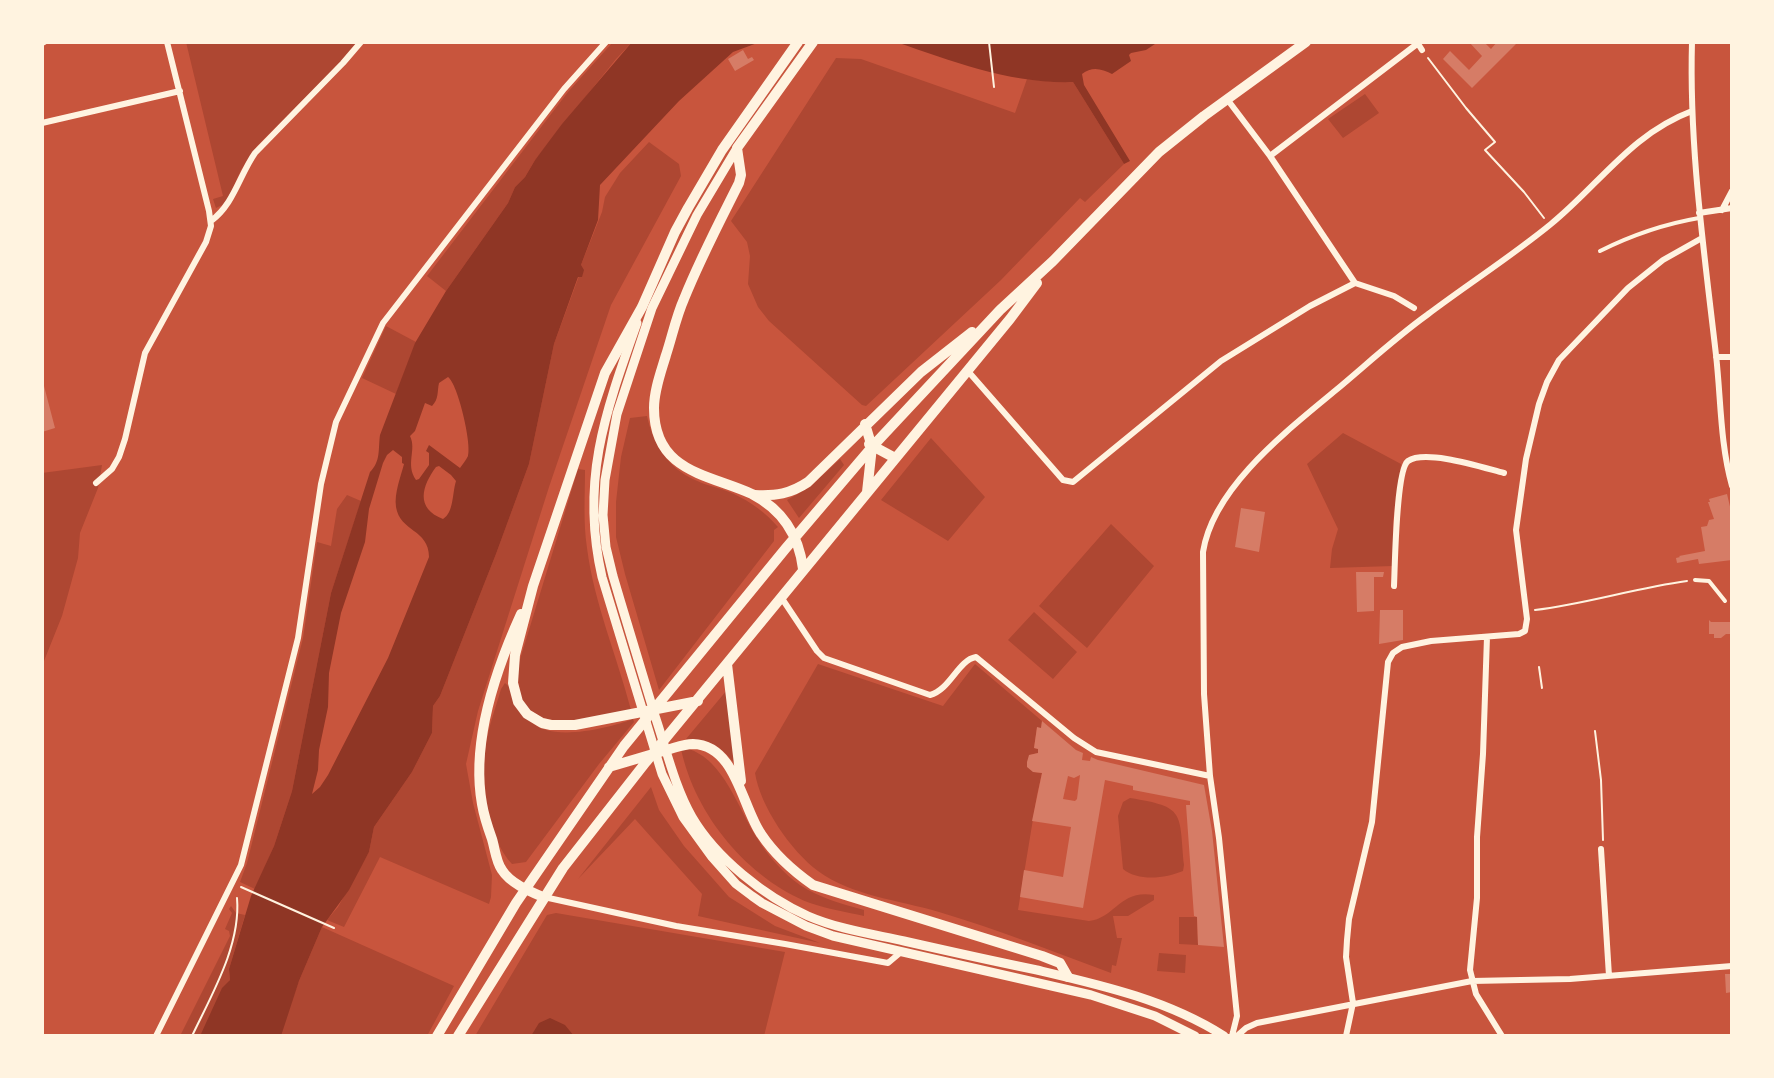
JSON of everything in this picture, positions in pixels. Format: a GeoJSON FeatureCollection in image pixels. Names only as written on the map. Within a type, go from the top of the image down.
{"type":"FeatureCollection","features":[{"type":"Feature","properties":{"kind":"main road"},"geometry":{"type":"LineString","coordinates":[[698,700],[575,725],[542,723],[527,714],[515,694],[513,672],[515,655],[533,586],[605,373],[642,307],[675,232],[722,150],[798,42]]}},
{"type":"Feature","properties":{"kind":"main road"},"geometry":{"type":"LineString","coordinates":[[804,569],[801,549],[795,536],[770,506],[753,495],[691,471],[676,461],[665,448],[655,420],[655,392],[683,300],[739,183],[741,175],[737,148],[813,42]]}},
{"type":"Feature","properties":{"kind":"main road"},"geometry":{"type":"LineString","coordinates":[[437,1036],[526,889],[609,767],[795,536],[872,447],[1000,310],[1053,261],[1159,152],[1306,42]]}},
{"type":"Feature","properties":{"kind":"main road"},"geometry":{"type":"LineString","coordinates":[[458,1036],[543,897],[570,859],[653,754],[1010,319],[1053,261]]}},
{"type":"Feature","properties":{"kind":"main road"},"geometry":{"type":"LineString","coordinates":[[753,495],[773,496],[797,489],[817,473],[921,372],[1000,310]]}},
{"type":"Feature","properties":{"kind":"main road"},"geometry":{"type":"LineString","coordinates":[[949,364],[956,362],[968,370]]}},
{"type":"Feature","properties":{"kind":"main road"},"geometry":{"type":"LineString","coordinates":[[865,424],[872,447],[867,492]]}},
{"type":"Feature","properties":{"kind":"main road"},"geometry":{"type":"LineString","coordinates":[[856,433],[872,447],[895,458]]}},
{"type":"Feature","properties":{"kind":"main road"},"geometry":{"type":"LineString","coordinates":[[533,586],[512,633],[494,688],[484,727],[480,764],[482,804],[501,869],[509,878],[543,897]]}},
{"type":"Feature","properties":{"kind":"main road"},"geometry":{"type":"LineString","coordinates":[[727,664],[742,793]]}},
{"type":"Feature","properties":{"kind":"main road"},"geometry":{"type":"LineString","coordinates":[[609,767],[689,744],[706,747],[725,761],[742,793],[754,824],[767,843],[794,871],[813,885],[1042,956],[1060,963],[1068,976]]}},
{"type":"Feature","properties":{"kind":"street"},"geometry":{"type":"LineString","coordinates":[[96,483],[112,469],[119,457],[145,353],[208,237],[211,221],[167,42]]}},
{"type":"Feature","properties":{"kind":"street"},"geometry":{"type":"LineString","coordinates":[[211,221],[229,204],[255,153],[361,42]]}},
{"type":"Feature","properties":{"kind":"street"},"geometry":{"type":"LineString","coordinates":[[156,1036],[237,885],[298,638],[321,484],[336,422],[383,323],[564,89],[606,42]]}},
{"type":"Feature","properties":{"kind":"street"},"geometry":{"type":"LineString","coordinates":[[1692,42],[1692,111],[1699,215],[1716,357],[1725,462],[1732,486]]}},
{"type":"Feature","properties":{"kind":"street"},"geometry":{"type":"LineString","coordinates":[[1269,156],[1417,43],[1422,50]]}},
{"type":"Feature","properties":{"kind":"street"},"geometry":{"type":"LineString","coordinates":[[1372,78],[1377,85]]}},
{"type":"Feature","properties":{"kind":"street"},"geometry":{"type":"LineString","coordinates":[[42,123],[180,91]]}},
{"type":"Feature","properties":{"kind":"street"},"geometry":{"type":"LineString","coordinates":[[1227,99],[1269,156],[1355,283],[1394,296],[1414,308]]}},
{"type":"Feature","properties":{"kind":"street"},"geometry":{"type":"LineString","coordinates":[[1235,1036],[1237,1016],[1219,838],[1210,776],[1204,694],[1203,552],[1205,540],[1223,500],[1281,436],[1425,316],[1550,225],[1643,137],[1665,123],[1692,111]]}},
{"type":"Feature","properties":{"kind":"street"},"geometry":{"type":"LineString","coordinates":[[737,148],[697,215],[652,308],[617,414],[605,480],[603,514],[612,576],[683,817],[712,857],[736,884],[762,903],[806,926],[833,936],[1115,1001],[1155,1016],[1195,1036]]}},
{"type":"Feature","properties":{"kind":"street"},"geometry":{"type":"LineString","coordinates":[[1722,210],[1732,191]]}},
{"type":"Feature","properties":{"kind":"street"},"geometry":{"type":"LineString","coordinates":[[1699,215],[1732,208]]}},
{"type":"Feature","properties":{"kind":"street"},"geometry":{"type":"LineString","coordinates":[[1346,1036],[1353,1003],[1346,957],[1349,919],[1372,822],[1388,662],[1393,653],[1402,647],[1431,641],[1519,634],[1525,631],[1527,619],[1516,530],[1526,459],[1539,404],[1547,382],[1559,360],[1628,288],[1663,260],[1702,238]]}},
{"type":"Feature","properties":{"kind":"street"},"geometry":{"type":"LineString","coordinates":[[968,370],[1063,480],[1073,482],[1221,361],[1310,306],[1355,283]]}},
{"type":"Feature","properties":{"kind":"street"},"geometry":{"type":"LineString","coordinates":[[642,307],[607,413],[593,480],[596,549],[602,578],[662,774],[712,844],[748,879],[769,895],[808,916],[846,928],[1068,976],[1151,1000],[1224,1036]]}},
{"type":"Feature","properties":{"kind":"street"},"geometry":{"type":"LineString","coordinates":[[1716,357],[1732,357]]}},
{"type":"Feature","properties":{"kind":"street"},"geometry":{"type":"LineString","coordinates":[[1394,586],[1399,492],[1404,466],[1410,460],[1423,458],[1461,460],[1504,473]]}},
{"type":"Feature","properties":{"kind":"street"},"geometry":{"type":"LineString","coordinates":[[781,597],[822,656],[931,694],[943,687],[968,660],[976,657],[1074,738],[1096,752],[1210,776]]}},
{"type":"Feature","properties":{"kind":"street"},"geometry":{"type":"LineString","coordinates":[[1487,637],[1477,898],[1470,970],[1476,994],[1502,1036]]}},
{"type":"Feature","properties":{"kind":"street"},"geometry":{"type":"LineString","coordinates":[[1601,849],[1608,976]]}},
{"type":"Feature","properties":{"kind":"street"},"geometry":{"type":"LineString","coordinates":[[543,897],[676,926],[888,963],[901,952]]}},
{"type":"Feature","properties":{"kind":"street"},"geometry":{"type":"LineString","coordinates":[[1235,1036],[1257,1023],[1472,981],[1570,980],[1732,966]]}},
{"type":"Feature","properties":{"kind":"lane"},"geometry":{"type":"LineString","coordinates":[[1600,250],[1659,226],[1699,215]]}},
{"type":"Feature","properties":{"kind":"lane"},"geometry":{"type":"LineString","coordinates":[[1695,580],[1709,581],[1725,601]]}},
{"type":"Feature","properties":{"kind":"path"},"geometry":{"type":"LineString","coordinates":[[989,42],[994,87]]}},
{"type":"Feature","properties":{"kind":"path"},"geometry":{"type":"LineString","coordinates":[[1422,50],[1495,142],[1485,150],[1524,192],[1550,225]]}},
{"type":"Feature","properties":{"kind":"path"},"geometry":{"type":"LineString","coordinates":[[1526,611],[1584,602],[1687,580]]}},
{"type":"Feature","properties":{"kind":"path"},"geometry":{"type":"LineString","coordinates":[[1539,667],[1542,688]]}},
{"type":"Feature","properties":{"kind":"path"},"geometry":{"type":"LineString","coordinates":[[1595,731],[1604,839],[1601,849]]}},
{"type":"Feature","properties":{"kind":"path"},"geometry":{"type":"LineString","coordinates":[[192,1036],[228,954],[238,913],[237,885],[334,928]]}},
{"type":"Feature","properties":{"kind":"shaded area"},"geometry":{"type":"Polygon","coordinates":[[[186,42],[357,42],[339,64],[257,146],[241,170],[226,203],[216,208],[213,199],[223,196],[186,42]]]}},
{"type":"Feature","properties":{"kind":"shaded area"},"geometry":{"type":"Polygon","coordinates":[[[613,42],[632,42],[535,160],[525,177],[515,187],[508,203],[446,291],[427,276],[568,92],[613,42]]]}},
{"type":"Feature","properties":{"kind":"shaded area"},"geometry":{"type":"Polygon","coordinates":[[[632,42],[760,42],[733,52],[679,101],[600,185],[598,220],[581,265],[584,270],[582,277],[578,277],[554,344],[529,464],[440,696],[433,706],[432,733],[412,772],[374,827],[369,852],[349,890],[322,927],[299,981],[281,1036],[200,1036],[222,988],[230,980],[229,969],[251,896],[274,846],[292,791],[331,593],[370,472],[377,459],[380,435],[415,343],[446,291],[508,203],[515,187],[525,177],[562,124],[632,42]],[[448,377],[439,383],[437,398],[432,406],[425,403],[415,431],[410,436],[412,441],[411,468],[416,480],[429,465],[429,453],[426,451],[429,445],[460,468],[468,456],[468,440],[463,415],[456,391],[448,377]],[[393,450],[387,455],[369,509],[365,542],[341,613],[329,673],[328,707],[312,794],[328,775],[388,658],[429,557],[424,541],[403,521],[396,507],[397,490],[404,464],[402,457],[393,450]],[[439,466],[427,482],[424,496],[428,509],[443,519],[451,507],[456,481],[439,466]]]}},
{"type":"Feature","properties":{"kind":"shaded area"},"geometry":{"type":"Polygon","coordinates":[[[896,42],[1158,42],[1146,50],[1131,53],[1129,55],[1131,61],[1112,74],[1097,69],[1082,74],[1084,85],[1130,161],[1124,164],[1073,82],[1050,82],[1005,75],[961,64],[896,42]]]}},
{"type":"Feature","properties":{"kind":"shaded area"},"geometry":{"type":"Polygon","coordinates":[[[836,58],[861,59],[1015,113],[1027,79],[1073,82],[1124,164],[1085,202],[1080,198],[1001,280],[866,406],[862,405],[769,321],[758,307],[748,284],[750,256],[747,242],[731,221],[836,58]]]}},
{"type":"Feature","properties":{"kind":"shaded area"},"geometry":{"type":"Polygon","coordinates":[[[1365,94],[1379,113],[1343,138],[1328,119],[1365,94]]]}},
{"type":"Feature","properties":{"kind":"shaded area"},"geometry":{"type":"Polygon","coordinates":[[[649,142],[679,164],[681,176],[611,305],[549,487],[478,711],[466,764],[473,803],[492,875],[489,904],[380,857],[344,927],[327,920],[338,907],[369,852],[374,827],[412,772],[432,733],[433,706],[440,696],[529,464],[554,344],[602,212],[605,197],[620,173],[649,142]]]}},
{"type":"Feature","properties":{"kind":"shaded area"},"geometry":{"type":"Polygon","coordinates":[[[386,326],[416,342],[396,394],[362,378],[386,326]]]}},
{"type":"Feature","properties":{"kind":"shaded area"},"geometry":{"type":"Polygon","coordinates":[[[647,416],[653,436],[663,454],[677,469],[695,480],[729,492],[746,501],[778,527],[774,530],[774,541],[659,690],[616,537],[616,502],[621,457],[630,418],[647,416]]]}},
{"type":"Feature","properties":{"kind":"shaded area"},"geometry":{"type":"Polygon","coordinates":[[[1343,433],[1401,464],[1393,521],[1393,566],[1330,568],[1332,549],[1338,529],[1307,464],[1343,433]]]}},
{"type":"Feature","properties":{"kind":"shaded area"},"geometry":{"type":"Polygon","coordinates":[[[931,438],[985,497],[948,541],[881,500],[931,438]]]}},
{"type":"Feature","properties":{"kind":"shaded area"},"geometry":{"type":"Polygon","coordinates":[[[840,459],[844,465],[799,518],[787,500],[810,487],[840,459]]]}},
{"type":"Feature","properties":{"kind":"shaded area"},"geometry":{"type":"Polygon","coordinates":[[[102,465],[98,488],[80,533],[78,558],[62,616],[42,666],[42,473],[102,465]]]}},
{"type":"Feature","properties":{"kind":"shaded area"},"geometry":{"type":"Polygon","coordinates":[[[578,469],[585,470],[584,509],[590,569],[631,710],[585,720],[551,720],[537,715],[526,705],[519,690],[518,666],[578,469]]]}},
{"type":"Feature","properties":{"kind":"shaded area"},"geometry":{"type":"Polygon","coordinates":[[[347,495],[361,501],[331,593],[292,791],[274,846],[255,889],[240,882],[247,863],[303,638],[317,542],[331,546],[337,509],[347,495]]]}},
{"type":"Feature","properties":{"kind":"shaded area"},"geometry":{"type":"Polygon","coordinates":[[[1111,524],[1154,566],[1087,648],[1039,606],[1111,524]]]}},
{"type":"Feature","properties":{"kind":"shaded area"},"geometry":{"type":"Polygon","coordinates":[[[1034,612],[1077,652],[1053,679],[1008,640],[1034,612]]]}},
{"type":"Feature","properties":{"kind":"shaded area"},"geometry":{"type":"Polygon","coordinates":[[[818,664],[943,706],[975,664],[1042,721],[1041,728],[1037,728],[1034,748],[1038,749],[1038,753],[1030,755],[1028,767],[1034,772],[1042,773],[1018,910],[1089,921],[1098,919],[1133,896],[1154,895],[1154,900],[1128,916],[1113,916],[1117,938],[1122,938],[1116,966],[1112,965],[1111,973],[961,919],[861,892],[818,871],[797,852],[770,813],[755,773],[818,664]]]}},
{"type":"Feature","properties":{"kind":"shaded area"},"geometry":{"type":"Polygon","coordinates":[[[505,683],[513,691],[531,721],[540,728],[551,731],[580,732],[633,719],[634,722],[599,764],[526,862],[512,864],[503,853],[491,824],[484,774],[484,758],[489,730],[501,689],[505,683]]]}},
{"type":"Feature","properties":{"kind":"shaded area"},"geometry":{"type":"Polygon","coordinates":[[[727,690],[736,765],[725,753],[709,742],[686,739],[727,690]]]}},
{"type":"Feature","properties":{"kind":"shaded area"},"geometry":{"type":"Polygon","coordinates":[[[684,748],[709,761],[719,772],[761,844],[776,864],[800,885],[815,894],[864,910],[864,916],[810,903],[787,892],[746,861],[728,842],[698,798],[681,749],[684,748]]]}},
{"type":"Feature","properties":{"kind":"shaded area"},"geometry":{"type":"Polygon","coordinates":[[[651,787],[659,810],[684,846],[729,897],[775,926],[820,943],[698,916],[702,894],[635,819],[578,879],[651,787]]]}},
{"type":"Feature","properties":{"kind":"shaded area"},"geometry":{"type":"Polygon","coordinates":[[[1130,798],[1161,805],[1176,815],[1181,833],[1183,871],[1145,877],[1123,869],[1118,816],[1123,802],[1130,798]]]}},
{"type":"Feature","properties":{"kind":"shaded area"},"geometry":{"type":"Polygon","coordinates":[[[231,906],[236,913],[245,915],[229,969],[230,980],[200,1036],[180,1036],[230,936],[229,931],[225,929],[232,913],[229,909],[231,906]]]}},
{"type":"Feature","properties":{"kind":"shaded area"},"geometry":{"type":"Polygon","coordinates":[[[556,913],[785,952],[764,1036],[475,1036],[547,915],[556,913]]]}},
{"type":"Feature","properties":{"kind":"shaded area"},"geometry":{"type":"Polygon","coordinates":[[[1179,917],[1197,917],[1198,945],[1179,944],[1179,917]]]}},
{"type":"Feature","properties":{"kind":"shaded area"},"geometry":{"type":"Polygon","coordinates":[[[322,927],[454,986],[427,1036],[279,1036],[322,927]]]}},
{"type":"Feature","properties":{"kind":"shaded area"},"geometry":{"type":"Polygon","coordinates":[[[1159,953],[1186,955],[1185,973],[1157,971],[1159,953]]]}},
{"type":"Feature","properties":{"kind":"shaded area"},"geometry":{"type":"Polygon","coordinates":[[[550,1018],[565,1025],[574,1036],[531,1036],[539,1023],[550,1018]]]}},
{"type":"Feature","properties":{"kind":"building"},"geometry":{"type":"Polygon","coordinates":[[[1469,42],[1484,42],[1491,49],[1497,42],[1518,42],[1472,88],[1443,59],[1450,51],[1469,70],[1482,56],[1469,42]]]}},
{"type":"Feature","properties":{"kind":"building"},"geometry":{"type":"Polygon","coordinates":[[[743,50],[748,59],[752,57],[754,60],[735,71],[728,59],[743,50]]]}},
{"type":"Feature","properties":{"kind":"building"},"geometry":{"type":"Polygon","coordinates":[[[42,386],[44,386],[55,428],[42,432],[42,386]]]}},
{"type":"Feature","properties":{"kind":"building"},"geometry":{"type":"Polygon","coordinates":[[[1727,494],[1732,515],[1732,560],[1699,564],[1698,559],[1677,563],[1676,558],[1679,556],[1705,551],[1701,527],[1707,526],[1709,520],[1714,519],[1709,499],[1727,494]]]}},
{"type":"Feature","properties":{"kind":"building"},"geometry":{"type":"Polygon","coordinates":[[[1241,508],[1265,512],[1259,552],[1235,547],[1241,508]]]}},
{"type":"Feature","properties":{"kind":"building"},"geometry":{"type":"Polygon","coordinates":[[[1356,572],[1384,572],[1383,577],[1374,577],[1374,611],[1357,612],[1356,572]]]}},
{"type":"Feature","properties":{"kind":"building"},"geometry":{"type":"Polygon","coordinates":[[[1380,610],[1403,610],[1403,640],[1379,644],[1380,610]]]}},
{"type":"Feature","properties":{"kind":"building"},"geometry":{"type":"Polygon","coordinates":[[[1709,620],[1711,622],[1732,622],[1732,634],[1714,638],[1714,634],[1709,634],[1709,620]]]}},
{"type":"Feature","properties":{"kind":"building"},"geometry":{"type":"Polygon","coordinates":[[[1042,721],[1076,750],[1083,753],[1082,760],[1090,761],[1091,757],[1204,785],[1212,831],[1224,947],[1198,945],[1186,805],[1190,805],[1190,801],[1133,790],[1133,786],[1105,780],[1083,908],[1020,897],[1024,870],[1063,877],[1071,827],[1032,821],[1042,773],[1033,772],[1027,767],[1027,762],[1029,755],[1038,753],[1038,749],[1034,748],[1037,727],[1041,728],[1042,721]],[[1080,775],[1074,778],[1068,776],[1063,799],[1075,801],[1080,775]]]}},
{"type":"Feature","properties":{"kind":"building"},"geometry":{"type":"Polygon","coordinates":[[[1725,974],[1732,974],[1732,992],[1726,993],[1725,974]]]}}]}
